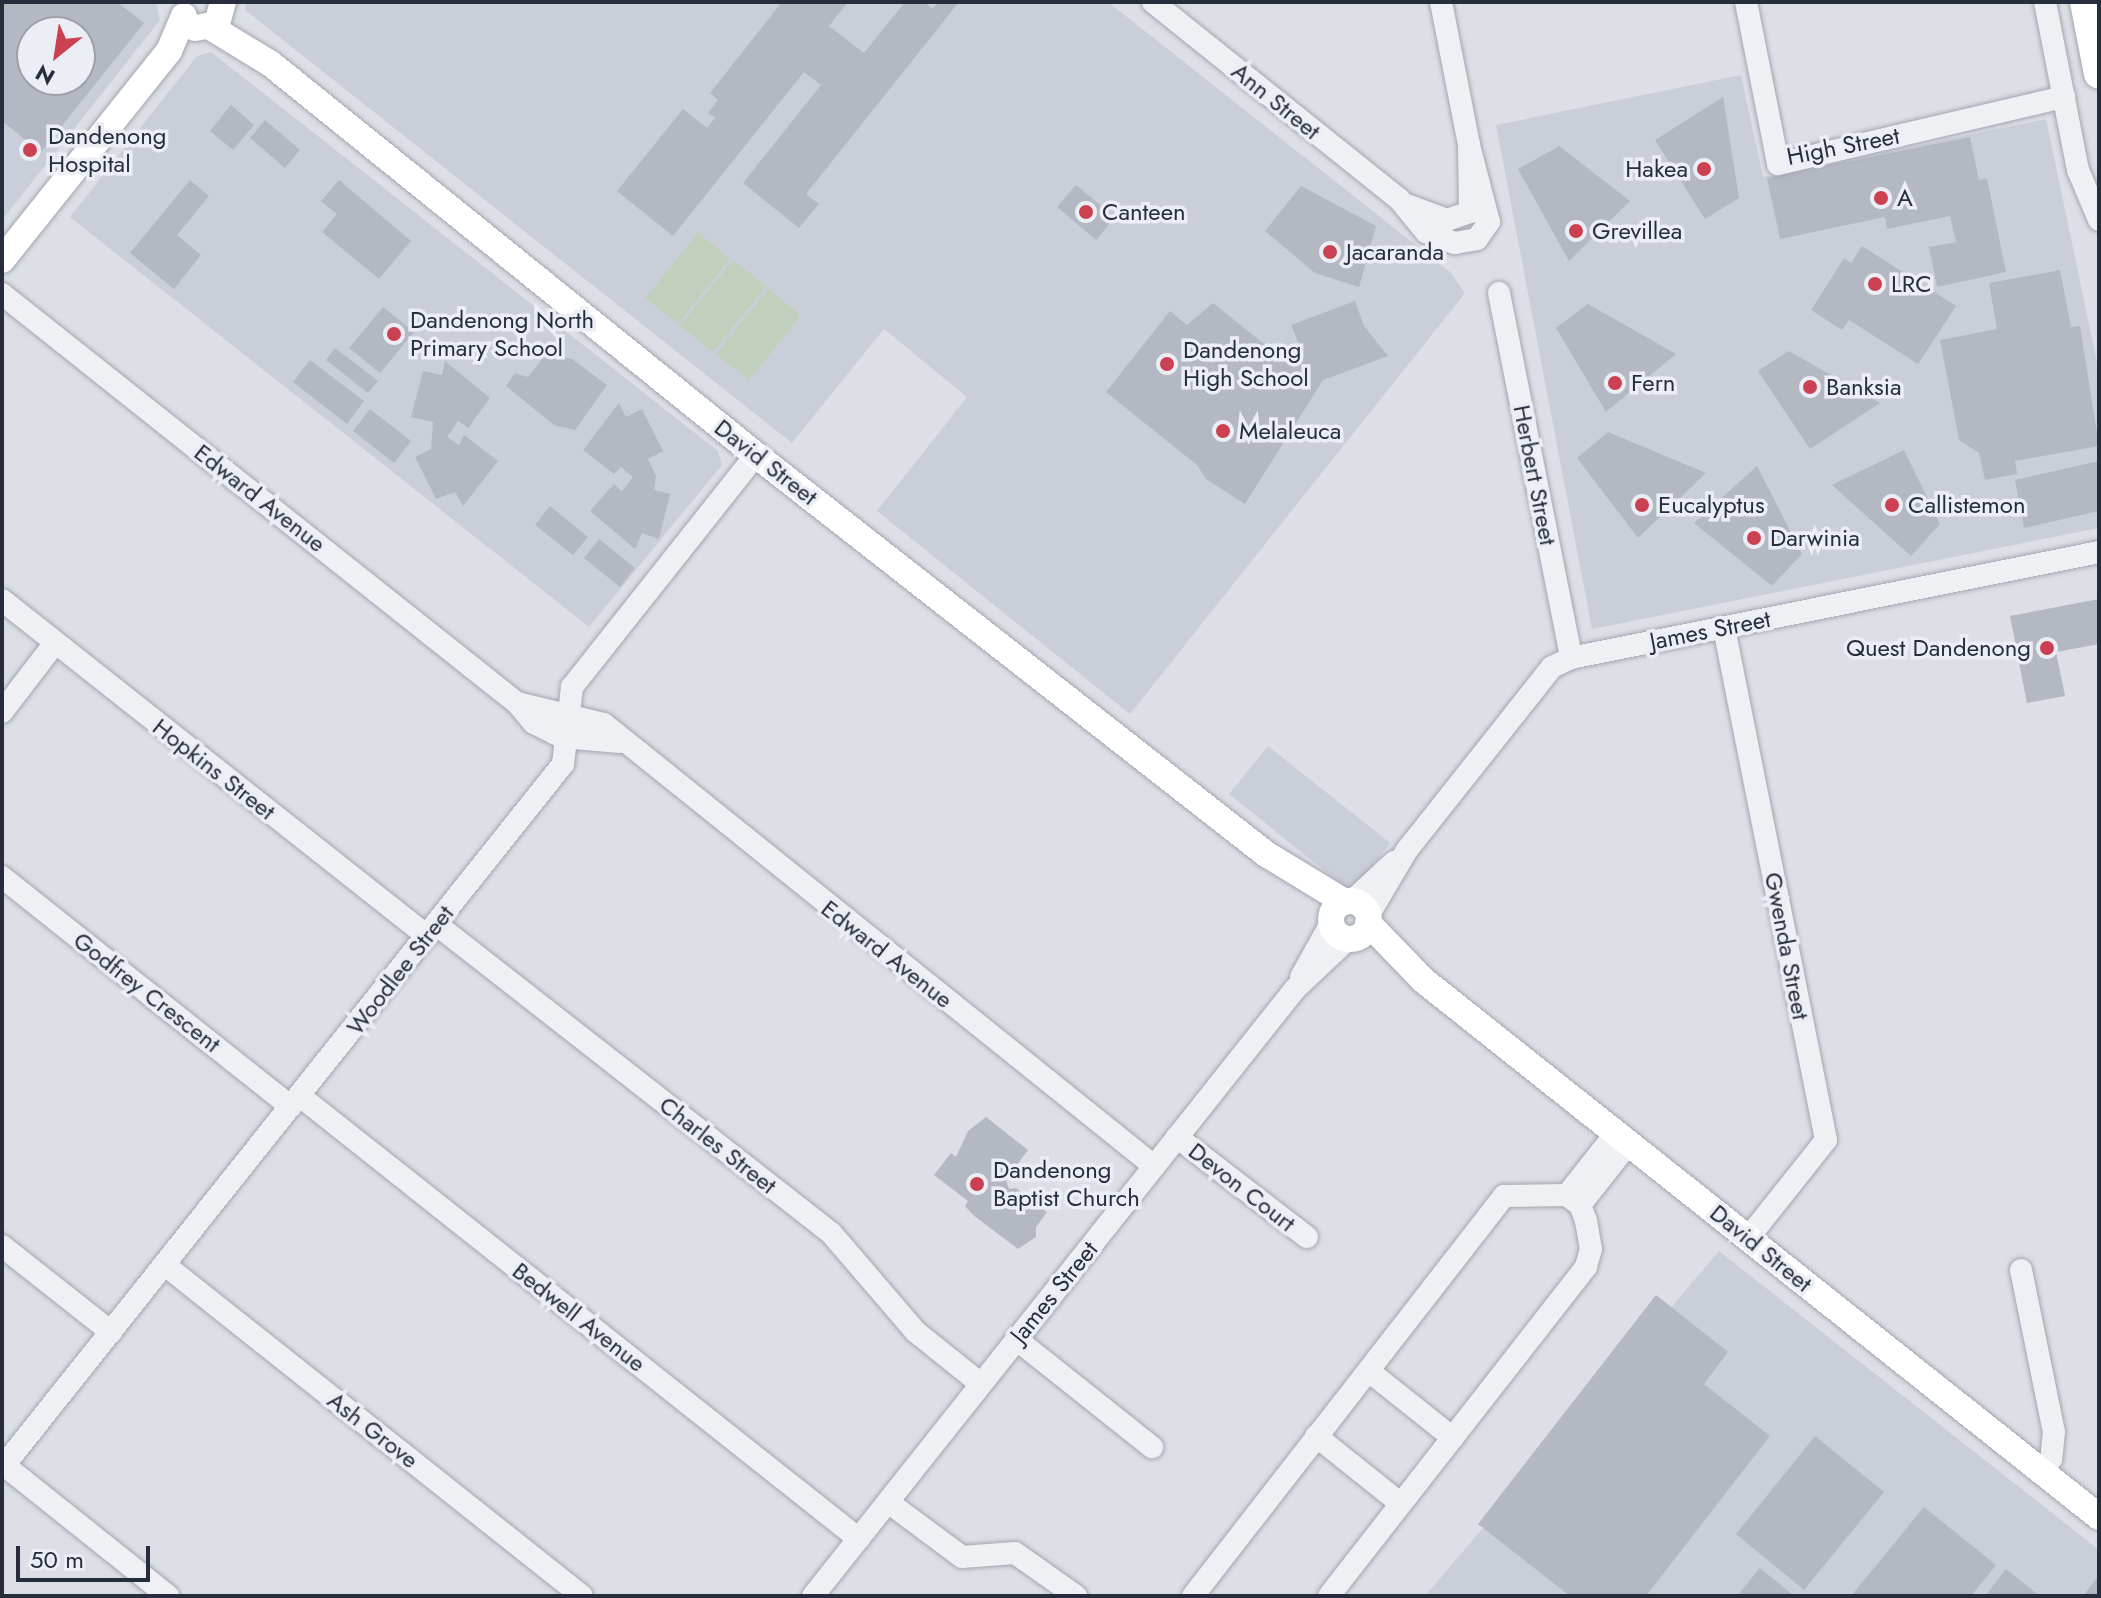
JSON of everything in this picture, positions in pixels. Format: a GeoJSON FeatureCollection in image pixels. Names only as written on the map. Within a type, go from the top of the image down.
{"type":"FeatureCollection","features":[{"type":"Feature","properties":{"kind":"highway"},"geometry":{"type":"LineString","coordinates":[[2085,2],[2099,74]]}},
{"type":"Feature","properties":{"kind":"main road"},"geometry":{"type":"LineString","coordinates":[[2,260],[198,12]]}},
{"type":"Feature","properties":{"kind":"main road","name":"David Street"},"geometry":{"type":"LineString","coordinates":[[198,12],[271,64],[756,455],[1266,854],[2099,1517]]}},
{"type":"Feature","properties":{"kind":"street","name":"Ann Street"},"geometry":{"type":"LineString","coordinates":[[1153,2],[1399,199],[1438,219],[1457,219],[1470,212]]}},
{"type":"Feature","properties":{"kind":"street"},"geometry":{"type":"LineString","coordinates":[[1441,2],[1469,145],[1489,211],[1484,232]]}},
{"type":"Feature","properties":{"kind":"street","name":"High Street"},"geometry":{"type":"LineString","coordinates":[[1746,2],[1778,164],[2064,97]]}},
{"type":"Feature","properties":{"kind":"street"},"geometry":{"type":"LineString","coordinates":[[2045,2],[2078,170],[2099,220]]}},
{"type":"Feature","properties":{"kind":"street"},"geometry":{"type":"LineString","coordinates":[[1469,145],[1470,212],[1484,232]]}},
{"type":"Feature","properties":{"kind":"street","name":"Ann Street"},"geometry":{"type":"LineString","coordinates":[[1399,199],[1420,227],[1443,240],[1466,243],[1484,232]]}},
{"type":"Feature","properties":{"kind":"street","name":"Herbert Street"},"geometry":{"type":"LineString","coordinates":[[1499,293],[1571,658]]}},
{"type":"Feature","properties":{"kind":"street","name":"Edward Avenue"},"geometry":{"type":"LineString","coordinates":[[2,294],[517,703],[541,727],[568,738],[620,742]]}},
{"type":"Feature","properties":{"kind":"street","name":"Woodlee Street"},"geometry":{"type":"LineString","coordinates":[[3,1467],[563,764],[572,687],[756,455]]}},
{"type":"Feature","properties":{"kind":"street","name":"James Street"},"geometry":{"type":"LineString","coordinates":[[813,1596],[1552,667],[1571,658],[2099,552]]}},
{"type":"Feature","properties":{"kind":"street","name":"Hopkins Street"},"geometry":{"type":"LineString","coordinates":[[2,600],[431,930]]}},
{"type":"Feature","properties":{"kind":"street","name":"Gwenda Street"},"geometry":{"type":"LineString","coordinates":[[1724,628],[1826,1140],[1748,1238]]}},
{"type":"Feature","properties":{"kind":"street"},"geometry":{"type":"LineString","coordinates":[[2,712],[55,643]]}},
{"type":"Feature","properties":{"kind":"street","name":"Edward Avenue"},"geometry":{"type":"LineString","coordinates":[[517,703],[596,720],[1154,1166]]}},
{"type":"Feature","properties":{"kind":"street","name":"Godfrey Crescent"},"geometry":{"type":"LineString","coordinates":[[2,877],[296,1101]]}},
{"type":"Feature","properties":{"kind":"street","name":"Charles Street"},"geometry":{"type":"LineString","coordinates":[[431,930],[831,1233],[916,1332],[981,1384]]}},
{"type":"Feature","properties":{"kind":"street","name":"Bedwell Avenue"},"geometry":{"type":"LineString","coordinates":[[296,1101],[859,1539]]}},
{"type":"Feature","properties":{"kind":"street","name":"Devon Court"},"geometry":{"type":"LineString","coordinates":[[1177,1137],[1307,1237]]}},
{"type":"Feature","properties":{"kind":"street"},"geometry":{"type":"LineString","coordinates":[[1574,1200],[1623,1138]]}},
{"type":"Feature","properties":{"kind":"street"},"geometry":{"type":"LineString","coordinates":[[1193,1596],[1316,1436],[1370,1372],[1379,1351],[1445,1277],[1504,1196],[1574,1200]]}},
{"type":"Feature","properties":{"kind":"street"},"geometry":{"type":"LineString","coordinates":[[1329,1596],[1586,1267],[1590,1237],[1574,1200]]}},
{"type":"Feature","properties":{"kind":"street"},"geometry":{"type":"LineString","coordinates":[[2,1246],[111,1332]]}},
{"type":"Feature","properties":{"kind":"street","name":"Ash Grove"},"geometry":{"type":"LineString","coordinates":[[165,1265],[582,1596]]}},
{"type":"Feature","properties":{"kind":"street"},"geometry":{"type":"LineString","coordinates":[[2021,1270],[2054,1432],[2051,1459],[2041,1471]]}},
{"type":"Feature","properties":{"kind":"street"},"geometry":{"type":"LineString","coordinates":[[1016,1339],[1152,1447]]}},
{"type":"Feature","properties":{"kind":"street"},"geometry":{"type":"LineString","coordinates":[[1370,1372],[1453,1438]]}},
{"type":"Feature","properties":{"kind":"street"},"geometry":{"type":"LineString","coordinates":[[1316,1436],[1400,1503]]}},
{"type":"Feature","properties":{"kind":"street"},"geometry":{"type":"LineString","coordinates":[[3,1467],[168,1596]]}},
{"type":"Feature","properties":{"kind":"street"},"geometry":{"type":"LineString","coordinates":[[888,1502],[962,1557],[1015,1553],[1076,1596]]}},
{"type":"Feature","properties":{"kind":"shaded area","name":"Dandenong Hospital"},"geometry":{"type":"Polygon","coordinates":[[[2,2],[156,2],[160,20],[2,220],[2,2]]]}},
{"type":"Feature","properties":{"kind":"shaded area","name":"Dandenong High School"},"geometry":{"type":"Polygon","coordinates":[[[246,2],[1108,2],[1450,272],[1465,293],[1130,714],[877,511],[967,397],[884,329],[792,443],[245,10],[246,2]]]}},
{"type":"Feature","properties":{"kind":"shaded area","name":"Dandenong North Primary School"},"geometry":{"type":"Polygon","coordinates":[[[211,52],[718,451],[722,465],[589,627],[70,217],[197,56],[211,52]]]}},
{"type":"Feature","properties":{"kind":"shaded area"},"geometry":{"type":"Polygon","coordinates":[[[1741,75],[1763,177],[2046,119],[2099,372],[2099,528],[1592,629],[1496,125],[1741,75]]]}},
{"type":"Feature","properties":{"kind":"shaded area"},"geometry":{"type":"Polygon","coordinates":[[[1268,746],[1390,843],[1351,892],[1229,794],[1268,746]]]}},
{"type":"Feature","properties":{"kind":"shaded area"},"geometry":{"type":"Polygon","coordinates":[[[1719,1251],[2099,1550],[2099,1596],[1425,1596],[1719,1251]]]}},
{"type":"Feature","properties":{"kind":"green space"},"geometry":{"type":"Polygon","coordinates":[[[698,232],[730,259],[678,324],[645,298],[698,232]]]}},
{"type":"Feature","properties":{"kind":"green space"},"geometry":{"type":"Polygon","coordinates":[[[733,260],[766,286],[713,352],[680,326],[733,260]]]}},
{"type":"Feature","properties":{"kind":"green space"},"geometry":{"type":"Polygon","coordinates":[[[768,289],[801,315],[749,380],[716,354],[768,289]]]}},
{"type":"Feature","properties":{"kind":"building"},"geometry":{"type":"Polygon","coordinates":[[[2,2],[117,2],[144,23],[96,83],[96,16],[16,16],[16,96],[86,96],[41,152],[2,121],[2,2]]]}},
{"type":"Feature","properties":{"kind":"building"},"geometry":{"type":"Polygon","coordinates":[[[782,2],[848,2],[829,26],[864,53],[905,2],[924,2],[933,9],[938,2],[959,2],[806,194],[819,204],[799,228],[743,183],[821,85],[804,72],[673,236],[617,191],[683,109],[707,128],[715,118],[708,113],[718,100],[710,93],[782,2]]]}},
{"type":"Feature","properties":{"kind":"building","name":"Hakea"},"geometry":{"type":"Polygon","coordinates":[[[1723,97],[1739,198],[1705,219],[1655,140],[1723,97]]]}},
{"type":"Feature","properties":{"kind":"building"},"geometry":{"type":"Polygon","coordinates":[[[231,105],[254,125],[233,150],[210,131],[231,105]]]}},
{"type":"Feature","properties":{"kind":"building"},"geometry":{"type":"Polygon","coordinates":[[[265,120],[300,150],[285,168],[250,138],[265,120]]]}},
{"type":"Feature","properties":{"kind":"building","name":"A"},"geometry":{"type":"Polygon","coordinates":[[[1970,137],[1979,180],[1987,178],[2006,272],[1937,287],[1929,247],[1956,242],[1950,216],[1887,229],[1885,217],[1780,239],[1767,178],[1970,137]]]}},
{"type":"Feature","properties":{"kind":"building","name":"Grevillea"},"geometry":{"type":"Polygon","coordinates":[[[1559,146],[1630,201],[1569,261],[1518,169],[1559,146]]]}},
{"type":"Feature","properties":{"kind":"building"},"geometry":{"type":"Polygon","coordinates":[[[190,180],[209,196],[177,235],[201,255],[174,289],[130,253],[190,180]]]}},
{"type":"Feature","properties":{"kind":"building"},"geometry":{"type":"Polygon","coordinates":[[[339,180],[411,241],[379,279],[322,232],[337,214],[321,201],[339,180]]]}},
{"type":"Feature","properties":{"kind":"building","name":"Canteen"},"geometry":{"type":"Polygon","coordinates":[[[1076,185],[1115,217],[1096,240],[1057,207],[1076,185]]]}},
{"type":"Feature","properties":{"kind":"building","name":"Jacaranda"},"geometry":{"type":"Polygon","coordinates":[[[1301,186],[1376,226],[1359,287],[1315,273],[1265,231],[1301,186]]]}},
{"type":"Feature","properties":{"kind":"building","name":"LRC"},"geometry":{"type":"Polygon","coordinates":[[[1862,246],[1956,306],[1918,364],[1849,320],[1842,330],[1811,310],[1844,258],[1851,263],[1862,246]]]}},
{"type":"Feature","properties":{"kind":"building"},"geometry":{"type":"Polygon","coordinates":[[[2060,270],[2071,327],[2080,326],[2099,446],[2015,461],[2017,474],[1985,480],[1979,453],[1959,440],[1940,340],[1997,329],[1989,283],[2060,270]]]}},
{"type":"Feature","properties":{"kind":"building","name":"Melaleuca"},"geometry":{"type":"Polygon","coordinates":[[[1355,301],[1364,326],[1388,356],[1323,380],[1245,504],[1206,479],[1197,465],[1106,392],[1170,311],[1187,325],[1213,303],[1289,364],[1301,349],[1291,325],[1355,301]]]}},
{"type":"Feature","properties":{"kind":"building","name":"Fern"},"geometry":{"type":"Polygon","coordinates":[[[1588,304],[1676,354],[1606,412],[1556,328],[1588,304]]]}},
{"type":"Feature","properties":{"kind":"building"},"geometry":{"type":"Polygon","coordinates":[[[383,307],[414,332],[380,373],[349,348],[383,307]]]}},
{"type":"Feature","properties":{"kind":"building"},"geometry":{"type":"Polygon","coordinates":[[[335,348],[378,381],[368,393],[326,360],[335,348]]]}},
{"type":"Feature","properties":{"kind":"building","name":"Banksia"},"geometry":{"type":"Polygon","coordinates":[[[1789,351],[1880,403],[1810,449],[1758,371],[1789,351]]]}},
{"type":"Feature","properties":{"kind":"building"},"geometry":{"type":"Polygon","coordinates":[[[546,354],[572,359],[607,385],[575,430],[554,425],[506,386],[515,373],[528,377],[546,354]]]}},
{"type":"Feature","properties":{"kind":"building"},"geometry":{"type":"Polygon","coordinates":[[[310,360],[364,401],[347,424],[293,382],[310,360]]]}},
{"type":"Feature","properties":{"kind":"building"},"geometry":{"type":"Polygon","coordinates":[[[445,361],[490,398],[468,428],[458,421],[447,437],[459,445],[464,435],[498,461],[463,506],[455,492],[436,499],[415,457],[431,449],[433,422],[411,417],[423,371],[442,375],[445,361]]]}},
{"type":"Feature","properties":{"kind":"building"},"geometry":{"type":"Polygon","coordinates":[[[619,403],[626,417],[642,409],[663,451],[648,459],[656,476],[654,490],[670,494],[659,539],[642,533],[635,549],[590,511],[614,484],[622,491],[633,477],[621,467],[614,474],[583,450],[619,403]]]}},
{"type":"Feature","properties":{"kind":"building"},"geometry":{"type":"Polygon","coordinates":[[[370,409],[411,441],[394,463],[353,431],[370,409]]]}},
{"type":"Feature","properties":{"kind":"building","name":"Eucalyptus"},"geometry":{"type":"Polygon","coordinates":[[[1608,432],[1706,473],[1638,538],[1577,458],[1608,432]]]}},
{"type":"Feature","properties":{"kind":"building","name":"Callistemon"},"geometry":{"type":"Polygon","coordinates":[[[1904,450],[1940,524],[1911,556],[1832,485],[1904,450]]]}},
{"type":"Feature","properties":{"kind":"building"},"geometry":{"type":"Polygon","coordinates":[[[2099,461],[2099,511],[2024,528],[2015,480],[2099,461]]]}},
{"type":"Feature","properties":{"kind":"building","name":"Darwinia"},"geometry":{"type":"Polygon","coordinates":[[[1757,466],[1802,554],[1772,586],[1694,523],[1757,466]]]}},
{"type":"Feature","properties":{"kind":"building"},"geometry":{"type":"Polygon","coordinates":[[[550,506],[588,537],[573,555],[535,525],[550,506]]]}},
{"type":"Feature","properties":{"kind":"building"},"geometry":{"type":"Polygon","coordinates":[[[599,539],[635,568],[620,587],[584,558],[599,539]]]}},
{"type":"Feature","properties":{"kind":"building","name":"Quest Dandenong"},"geometry":{"type":"Polygon","coordinates":[[[2099,599],[2099,644],[2056,652],[2065,696],[2027,703],[2010,616],[2099,599]]]}},
{"type":"Feature","properties":{"kind":"building","name":"Dandenong Baptist Church"},"geometry":{"type":"Polygon","coordinates":[[[986,1117],[1028,1150],[1006,1180],[1009,1189],[1016,1188],[1047,1212],[1036,1227],[1036,1237],[1018,1249],[973,1215],[965,1206],[968,1201],[934,1175],[951,1153],[956,1157],[968,1131],[986,1117]]]}},
{"type":"Feature","properties":{"kind":"building"},"geometry":{"type":"Polygon","coordinates":[[[1656,1295],[1728,1352],[1704,1384],[1770,1436],[1646,1596],[1570,1596],[1478,1524],[1656,1295]]]}},
{"type":"Feature","properties":{"kind":"building"},"geometry":{"type":"Polygon","coordinates":[[[1815,1436],[1884,1492],[1804,1590],[1736,1534],[1815,1436]]]}},
{"type":"Feature","properties":{"kind":"building"},"geometry":{"type":"Polygon","coordinates":[[[1924,1507],[1996,1565],[1971,1596],[1851,1596],[1924,1507]]]}},
{"type":"Feature","properties":{"kind":"building"},"geometry":{"type":"Polygon","coordinates":[[[1760,1568],[1794,1596],[1737,1596],[1760,1568]]]}},
{"type":"Feature","properties":{"kind":"building"},"geometry":{"type":"Polygon","coordinates":[[[2006,1569],[2040,1596],[1985,1596],[2006,1569]]]}},
{"type":"Feature","properties":{"kind":"building"},"geometry":{"type":"Polygon","coordinates":[[[2099,1575],[2099,1596],[2083,1596],[2099,1575]]]}},
{"type":"Feature","properties":{"kind":"place","name":"Dandenong Hospital"},"geometry":{"type":"Point","coordinates":[30,150]}},
{"type":"Feature","properties":{"kind":"place","name":"Hakea"},"geometry":{"type":"Point","coordinates":[1704,169]}},
{"type":"Feature","properties":{"kind":"place","name":"A"},"geometry":{"type":"Point","coordinates":[1881,198]}},
{"type":"Feature","properties":{"kind":"place","name":"Canteen"},"geometry":{"type":"Point","coordinates":[1086,212]}},
{"type":"Feature","properties":{"kind":"place","name":"Grevillea"},"geometry":{"type":"Point","coordinates":[1576,231]}},
{"type":"Feature","properties":{"kind":"place","name":"Jacaranda"},"geometry":{"type":"Point","coordinates":[1330,252]}},
{"type":"Feature","properties":{"kind":"place","name":"LRC"},"geometry":{"type":"Point","coordinates":[1875,284]}},
{"type":"Feature","properties":{"kind":"place","name":"Dandenong North Primary School"},"geometry":{"type":"Point","coordinates":[394,334]}},
{"type":"Feature","properties":{"kind":"place","name":"Dandenong High School"},"geometry":{"type":"Point","coordinates":[1167,364]}},
{"type":"Feature","properties":{"kind":"place","name":"Fern"},"geometry":{"type":"Point","coordinates":[1615,383]}},
{"type":"Feature","properties":{"kind":"place","name":"Banksia"},"geometry":{"type":"Point","coordinates":[1810,387]}},
{"type":"Feature","properties":{"kind":"place","name":"Melaleuca"},"geometry":{"type":"Point","coordinates":[1223,431]}},
{"type":"Feature","properties":{"kind":"place","name":"Eucalyptus"},"geometry":{"type":"Point","coordinates":[1642,505]}},
{"type":"Feature","properties":{"kind":"place","name":"Callistemon"},"geometry":{"type":"Point","coordinates":[1892,505]}},
{"type":"Feature","properties":{"kind":"place","name":"Darwinia"},"geometry":{"type":"Point","coordinates":[1754,538]}},
{"type":"Feature","properties":{"kind":"place","name":"Quest Dandenong"},"geometry":{"type":"Point","coordinates":[2047,648]}},
{"type":"Feature","properties":{"kind":"place","name":"Dandenong Baptist Church"},"geometry":{"type":"Point","coordinates":[977,1184]}}]}
